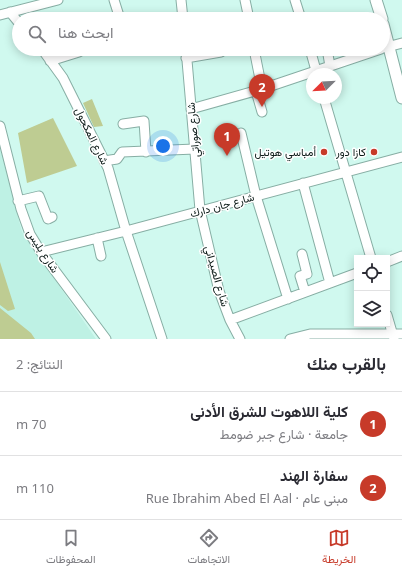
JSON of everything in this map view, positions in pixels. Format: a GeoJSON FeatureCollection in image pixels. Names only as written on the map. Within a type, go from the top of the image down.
{"type":"FeatureCollection","features":[{"type":"Feature","properties":{"kind":"main road"},"geometry":{"type":"LineString","coordinates":[[376,0],[380,12]]}},
{"type":"Feature","properties":{"kind":"main road"},"geometry":{"type":"LineString","coordinates":[[387,56],[402,98]]}},
{"type":"Feature","properties":{"kind":"street"},"geometry":{"type":"LineString","coordinates":[[114,0],[118,12]]}},
{"type":"Feature","properties":{"kind":"street"},"geometry":{"type":"LineString","coordinates":[[181,0],[182,12]]}},
{"type":"Feature","properties":{"kind":"street"},"geometry":{"type":"LineString","coordinates":[[245,0],[248,12]]}},
{"type":"Feature","properties":{"kind":"street"},"geometry":{"type":"LineString","coordinates":[[295,0],[299,12]]}},
{"type":"Feature","properties":{"kind":"street"},"geometry":{"type":"LineString","coordinates":[[0,15],[53,1]]}},
{"type":"Feature","properties":{"kind":"street"},"geometry":{"type":"LineString","coordinates":[[390,46],[402,43]]}},
{"type":"Feature","properties":{"kind":"street","name":"شارع المكحول"},"geometry":{"type":"LineString","coordinates":[[46,56],[63,78],[104,161],[162,339]]}},
{"type":"Feature","properties":{"kind":"street"},"geometry":{"type":"LineString","coordinates":[[50,61],[66,56]]}},
{"type":"Feature","properties":{"kind":"street","name":"شارع صوراتي"},"geometry":{"type":"LineString","coordinates":[[186,56],[200,210]]}},
{"type":"Feature","properties":{"kind":"street"},"geometry":{"type":"LineString","coordinates":[[255,56],[262,112]]}},
{"type":"Feature","properties":{"kind":"street"},"geometry":{"type":"LineString","coordinates":[[312,56],[316,68]]}},
{"type":"Feature","properties":{"kind":"street"},"geometry":{"type":"LineString","coordinates":[[328,56],[330,66]]}},
{"type":"Feature","properties":{"kind":"street"},"geometry":{"type":"LineString","coordinates":[[326,68],[360,56]]}},
{"type":"Feature","properties":{"kind":"street"},"geometry":{"type":"LineString","coordinates":[[191,109],[306,75]]}},
{"type":"Feature","properties":{"kind":"street"},"geometry":{"type":"LineString","coordinates":[[326,104],[371,255]]}},
{"type":"Feature","properties":{"kind":"street"},"geometry":{"type":"LineString","coordinates":[[123,124],[144,121],[146,152]]}},
{"type":"Feature","properties":{"kind":"street","name":"شارع بليس"},"geometry":{"type":"LineString","coordinates":[[0,126],[18,201],[26,226],[41,252],[106,339]]}},
{"type":"Feature","properties":{"kind":"street"},"geometry":{"type":"LineString","coordinates":[[241,133],[256,196],[288,299]]}},
{"type":"Feature","properties":{"kind":"street"},"geometry":{"type":"LineString","coordinates":[[104,161],[117,159],[122,152],[195,149]]}},
{"type":"Feature","properties":{"kind":"street","name":"شارع جان دارك"},"geometry":{"type":"LineString","coordinates":[[41,252],[303,184],[402,156]]}},
{"type":"Feature","properties":{"kind":"street"},"geometry":{"type":"LineString","coordinates":[[303,184],[330,283]]}},
{"type":"Feature","properties":{"kind":"street"},"geometry":{"type":"LineString","coordinates":[[18,201],[39,196],[48,218],[52,217]]}},
{"type":"Feature","properties":{"kind":"street","name":"شارع الصيداني"},"geometry":{"type":"LineString","coordinates":[[200,210],[218,285],[237,338]]}},
{"type":"Feature","properties":{"kind":"street"},"geometry":{"type":"LineString","coordinates":[[97,238],[101,256]]}},
{"type":"Feature","properties":{"kind":"street"},"geometry":{"type":"LineString","coordinates":[[302,254],[307,274],[300,276],[305,292]]}},
{"type":"Feature","properties":{"kind":"street"},"geometry":{"type":"LineString","coordinates":[[390,261],[402,256]]}},
{"type":"Feature","properties":{"kind":"street"},"geometry":{"type":"LineString","coordinates":[[230,320],[354,274]]}},
{"type":"Feature","properties":{"kind":"street"},"geometry":{"type":"LineString","coordinates":[[390,326],[393,337]]}},
{"type":"Feature","properties":{"kind":"street"},"geometry":{"type":"LineString","coordinates":[[290,339],[311,337],[393,337],[402,334]]}},
{"type":"Feature","properties":{"kind":"shaded area"},"geometry":{"type":"Polygon","coordinates":[[[92,99],[103,126],[94,127],[83,103],[92,99]]]}},
{"type":"Feature","properties":{"kind":"shaded area"},"geometry":{"type":"Polygon","coordinates":[[[53,118],[77,166],[27,183],[18,133],[53,118]]]}},
{"type":"Feature","properties":{"kind":"shaded area"},"geometry":{"type":"Polygon","coordinates":[[[0,148],[22,232],[96,339],[0,339],[0,148]]]}},
{"type":"Feature","properties":{"kind":"shaded area"},"geometry":{"type":"Polygon","coordinates":[[[0,262],[15,309],[8,311],[0,305],[0,262]]]}},
{"type":"Feature","properties":{"kind":"shaded area"},"geometry":{"type":"Polygon","coordinates":[[[0,308],[31,333],[35,339],[0,339],[0,308]]]}},
{"type":"Feature","properties":{"kind":"place","name":"سفارة الهند"},"geometry":{"type":"Point","coordinates":[262,107]}},
{"type":"Feature","properties":{"kind":"place","name":"أمباسي هوتيل"},"geometry":{"type":"Point","coordinates":[324,152]}},
{"type":"Feature","properties":{"kind":"place","name":"كازا دور"},"geometry":{"type":"Point","coordinates":[374,152]}},
{"type":"Feature","properties":{"kind":"place","name":"كلية اللاهوت للشرق الأدنى"},"geometry":{"type":"Point","coordinates":[227,156]}}]}
